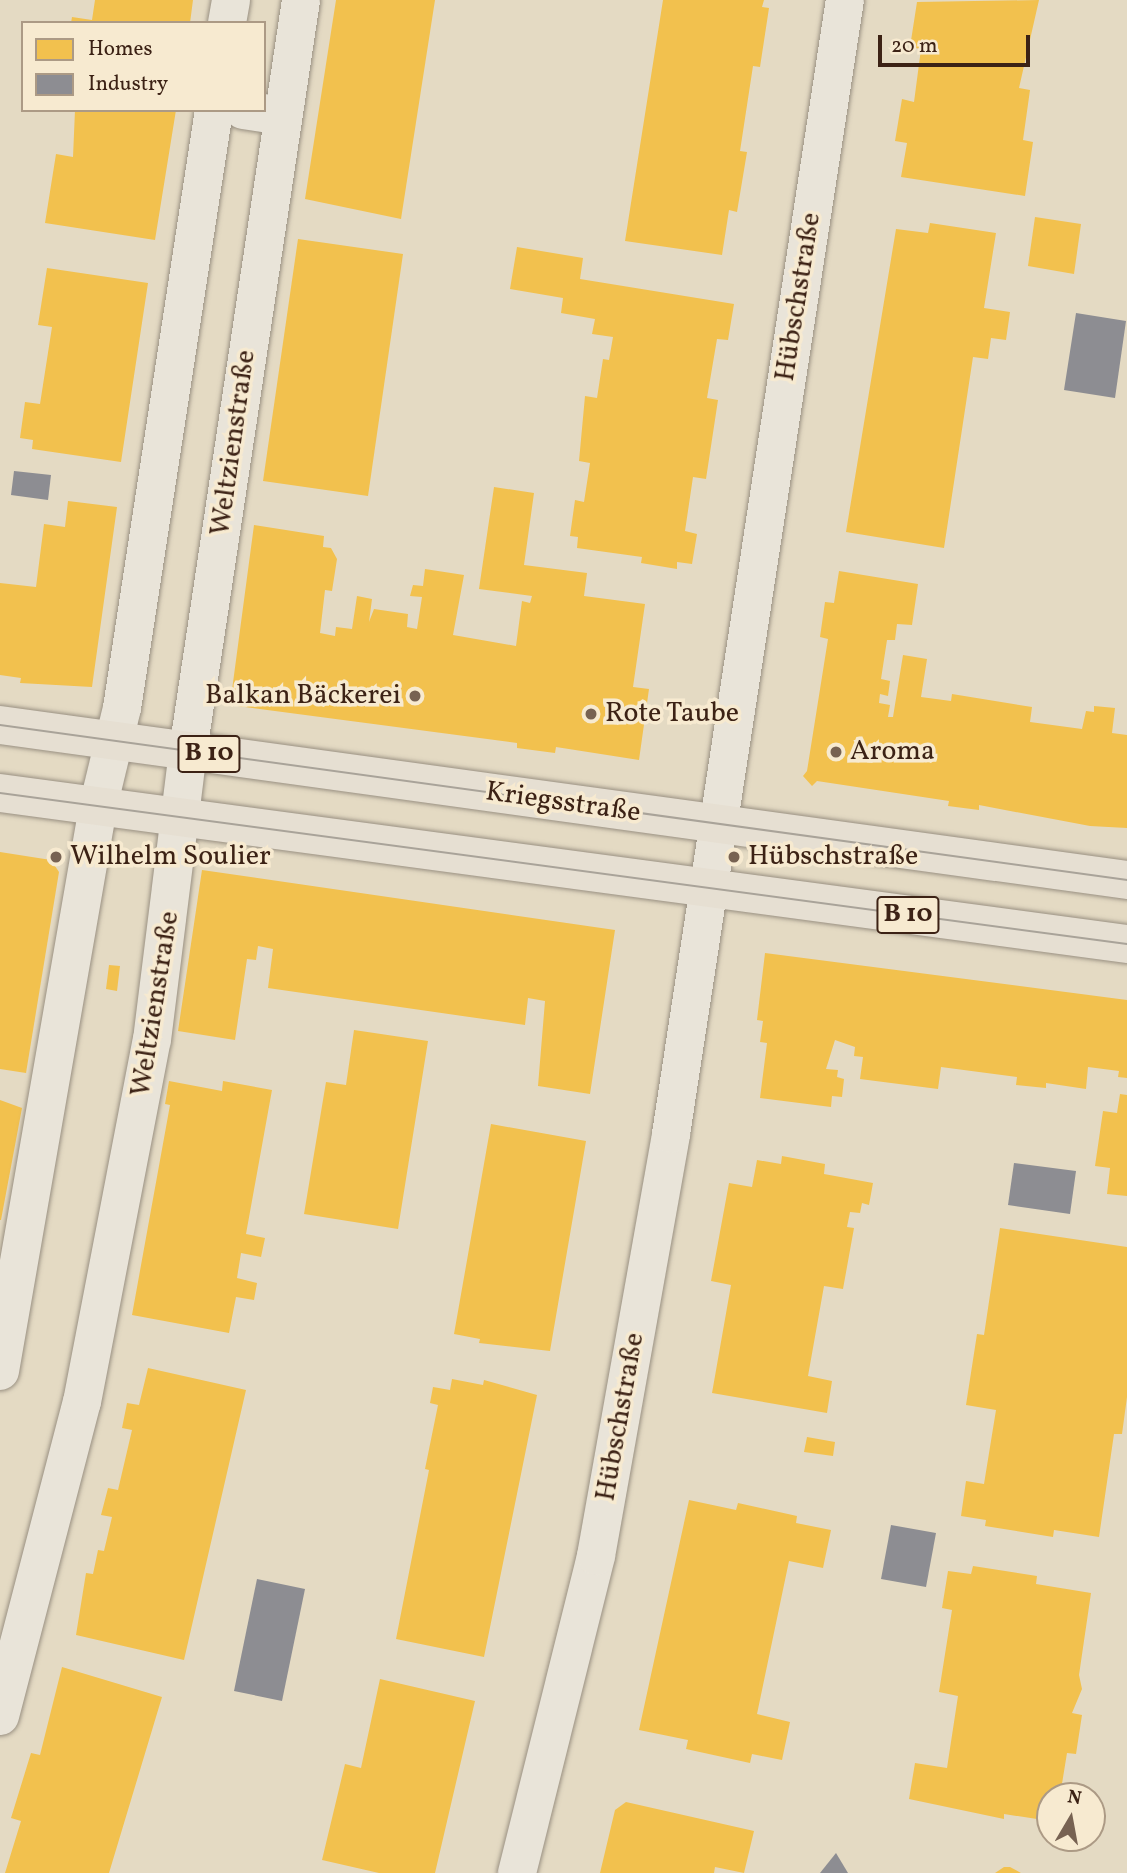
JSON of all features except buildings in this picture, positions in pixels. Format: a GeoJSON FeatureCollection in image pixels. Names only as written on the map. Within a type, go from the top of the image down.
{"type":"FeatureCollection","features":[{"type":"Feature","properties":{"kind":"main road","name":"Kriegsstraße"},"geometry":{"type":"LineString","coordinates":[[0,725],[1127,880]]}},
{"type":"Feature","properties":{"kind":"main road","name":"B 10"},"geometry":{"type":"LineString","coordinates":[[0,793],[707,890],[1127,944]]}},
{"type":"Feature","properties":{"kind":"street"},"geometry":{"type":"LineString","coordinates":[[228,21],[231,0]]}},
{"type":"Feature","properties":{"kind":"street","name":"Weltzienstraße"},"geometry":{"type":"LineString","coordinates":[[0,1716],[82,1402],[152,1040],[188,751],[301,0]]}},
{"type":"Feature","properties":{"kind":"street","name":"Hübschstraße"},"geometry":{"type":"LineString","coordinates":[[517,1873],[596,1556],[671,1134],[845,0]]}},
{"type":"Feature","properties":{"kind":"street"},"geometry":{"type":"LineString","coordinates":[[0,1371],[98,807],[116,741],[214,112]]}},
{"type":"Feature","properties":{"kind":"street"},"geometry":{"type":"LineString","coordinates":[[256,112],[283,116]]}},
{"type":"Feature","properties":{"kind":"tram line"},"geometry":{"type":"LineString","coordinates":[[0,725],[1127,880]]}},
{"type":"Feature","properties":{"kind":"tram line"},"geometry":{"type":"LineString","coordinates":[[0,793],[1127,944]]}},
{"type":"Feature","properties":{"kind":"place","name":"Balkan Bäckerei"},"geometry":{"type":"Point","coordinates":[415,696]}},
{"type":"Feature","properties":{"kind":"place","name":"Rote Taube"},"geometry":{"type":"Point","coordinates":[591,714]}},
{"type":"Feature","properties":{"kind":"place","name":"Aroma"},"geometry":{"type":"Point","coordinates":[836,752]}},
{"type":"Feature","properties":{"kind":"place","name":"Wilhelm Soulier"},"geometry":{"type":"Point","coordinates":[56,857]}},
{"type":"Feature","properties":{"kind":"place","name":"Hübschstraße"},"geometry":{"type":"Point","coordinates":[734,857]}}]}
